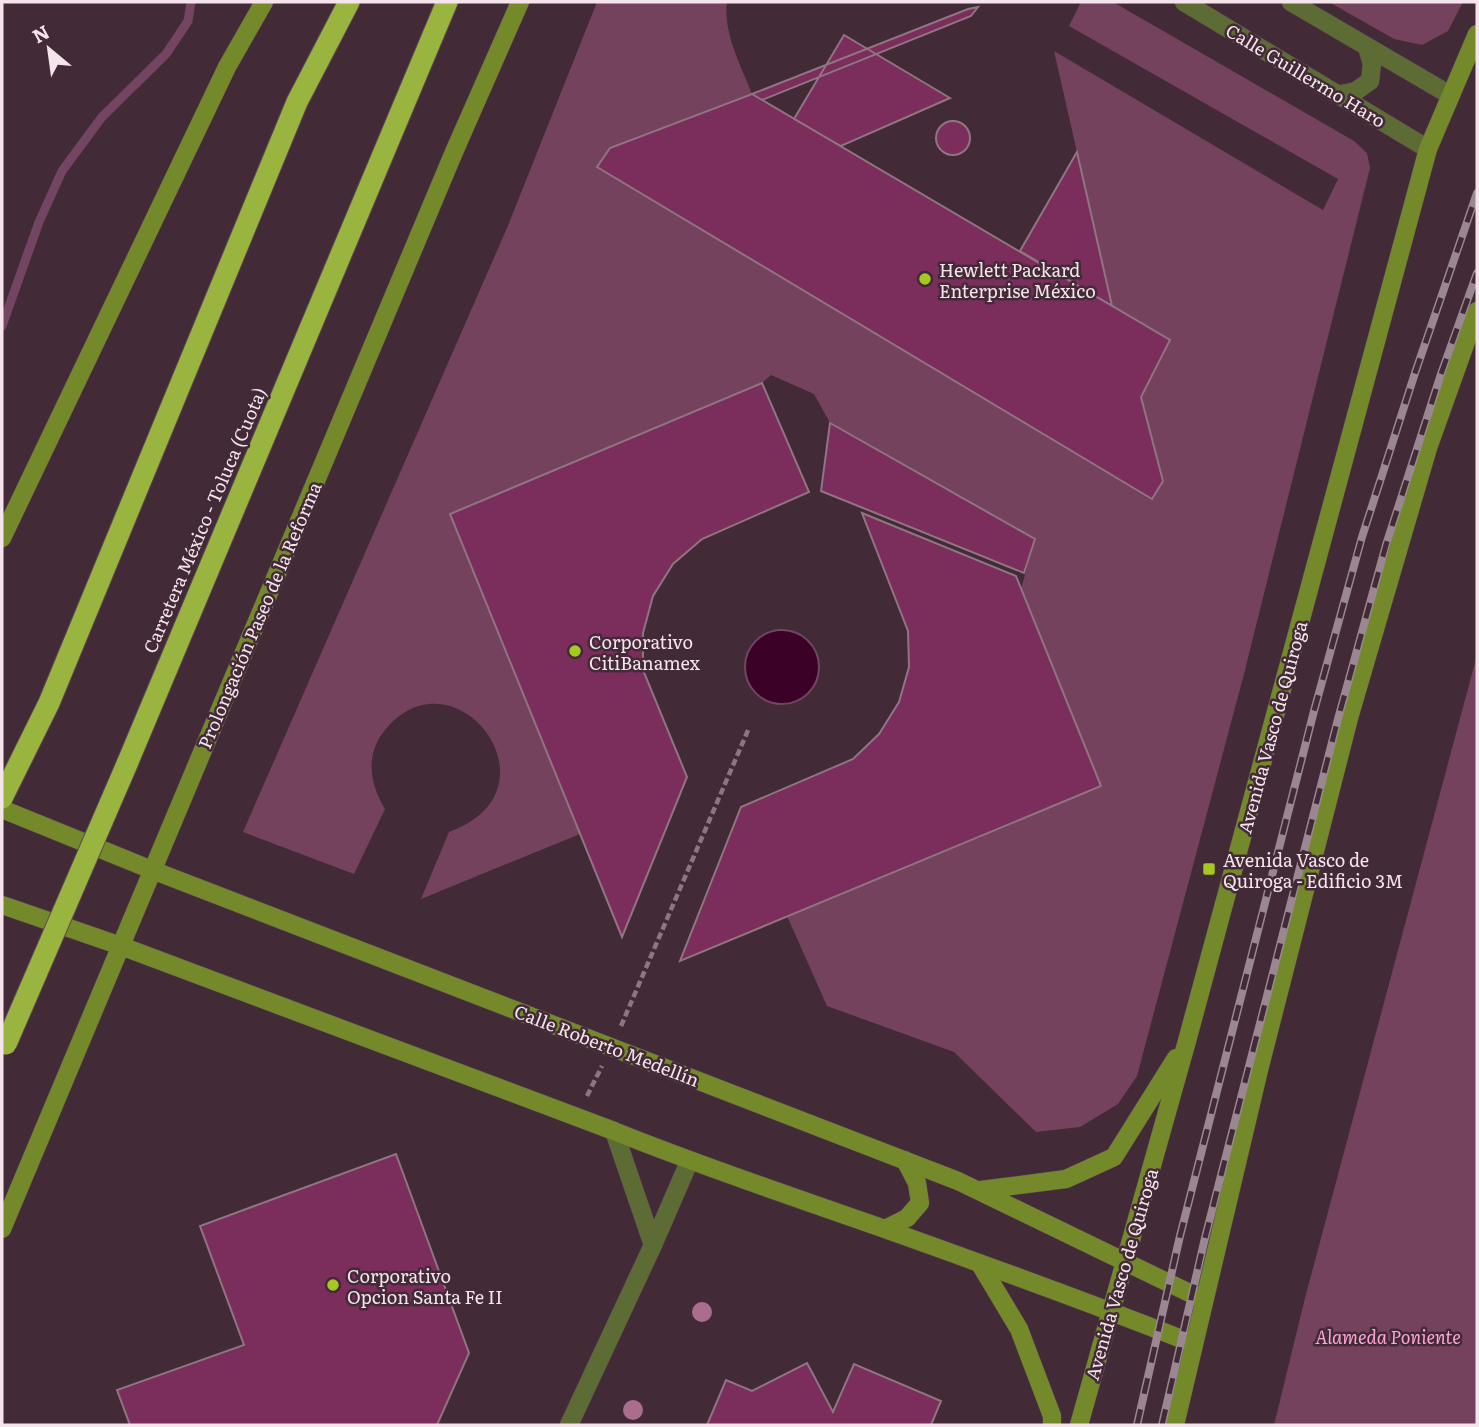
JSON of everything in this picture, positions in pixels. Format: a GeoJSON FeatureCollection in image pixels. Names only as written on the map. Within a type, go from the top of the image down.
{"type":"FeatureCollection","features":[{"type":"Feature","properties":{"kind":"highway"},"geometry":{"type":"LineString","coordinates":[[2,798],[49,704],[297,102],[349,2]]}},
{"type":"Feature","properties":{"kind":"highway","name":"Carretera México - Toluca (Cuota)"},"geometry":{"type":"LineString","coordinates":[[4,1049],[127,764],[447,2]]}},
{"type":"Feature","properties":{"kind":"main road"},"geometry":{"type":"LineString","coordinates":[[2,538],[227,67],[264,2]]}},
{"type":"Feature","properties":{"kind":"main road","name":"Prolongación Paseo de la Reforma"},"geometry":{"type":"LineString","coordinates":[[2,1229],[454,152],[520,2]]}},
{"type":"Feature","properties":{"kind":"main road","name":"Avenida Vasco de Quiroga"},"geometry":{"type":"LineString","coordinates":[[1079,1425],[1187,1041],[1428,149],[1477,34]]}},
{"type":"Feature","properties":{"kind":"main road"},"geometry":{"type":"LineString","coordinates":[[1175,1425],[1203,1300],[1349,718],[1429,448],[1477,311]]}},
{"type":"Feature","properties":{"kind":"main road","name":"Calle Roberto Medellín"},"geometry":{"type":"LineString","coordinates":[[2,809],[152,870],[979,1190],[1203,1300]]}},
{"type":"Feature","properties":{"kind":"main road"},"geometry":{"type":"LineString","coordinates":[[2,905],[121,946],[614,1131],[689,1162],[885,1229],[1194,1344]]}},
{"type":"Feature","properties":{"kind":"main road"},"geometry":{"type":"LineString","coordinates":[[979,1190],[1066,1179],[1115,1157],[1187,1041]]}},
{"type":"Feature","properties":{"kind":"main road"},"geometry":{"type":"LineString","coordinates":[[885,1229],[907,1218],[920,1203],[916,1183],[905,1160]]}},
{"type":"Feature","properties":{"kind":"main road"},"geometry":{"type":"LineString","coordinates":[[980,1264],[1019,1329],[1052,1416],[1052,1425]]}},
{"type":"Feature","properties":{"kind":"street","name":"Calle Guillermo Haro"},"geometry":{"type":"LineString","coordinates":[[1184,2],[1428,149]]}},
{"type":"Feature","properties":{"kind":"street"},"geometry":{"type":"LineString","coordinates":[[1291,2],[1450,95]]}},
{"type":"Feature","properties":{"kind":"street"},"geometry":{"type":"LineString","coordinates":[[1338,95],[1356,91],[1370,80],[1372,64],[1367,47]]}},
{"type":"Feature","properties":{"kind":"street"},"geometry":{"type":"LineString","coordinates":[[614,1131],[653,1245]]}},
{"type":"Feature","properties":{"kind":"street"},"geometry":{"type":"LineString","coordinates":[[569,1425],[689,1162]]}},
{"type":"Feature","properties":{"kind":"path"},"geometry":{"type":"LineString","coordinates":[[576,1118],[612,1047],[749,728]]}},
{"type":"Feature","properties":{"kind":"green space"},"geometry":{"type":"Polygon","coordinates":[[[597,2],[727,2],[730,37],[752,94],[597,167],[1152,499],[1163,481],[1141,397],[1170,340],[1112,306],[1054,51],[1323,210],[1338,179],[1069,26],[1081,2],[1113,2],[1354,141],[1367,153],[1370,168],[1244,674],[1137,1076],[1118,1104],[1080,1127],[1036,1132],[954,1052],[827,1006],[787,916],[1021,589],[1035,539],[830,423],[814,394],[771,375],[762,383],[450,514],[580,834],[421,899],[449,832],[483,812],[498,785],[498,758],[486,732],[465,713],[438,704],[410,710],[382,734],[377,743],[372,762],[373,781],[385,809],[354,874],[243,832],[507,228],[597,2]]]}},
{"type":"Feature","properties":{"kind":"green space"},"geometry":{"type":"Polygon","coordinates":[[[1329,2],[1463,2],[1448,31],[1422,45],[1394,39],[1329,2]]]}},
{"type":"Feature","properties":{"kind":"green space","name":"Alameda Poniente"},"geometry":{"type":"Polygon","coordinates":[[[1477,655],[1477,1425],[1274,1425],[1305,1298],[1477,655]]]}},
{"type":"Feature","properties":{"kind":"shaded area"},"geometry":{"type":"Polygon","coordinates":[[[782,630],[796,633],[808,641],[816,653],[819,667],[816,681],[808,693],[796,701],[782,704],[768,701],[756,693],[748,681],[745,667],[748,653],[756,641],[768,633],[782,630]]]}},
{"type":"Feature","properties":{"kind":"building"},"geometry":{"type":"Polygon","coordinates":[[[978,7],[971,16],[762,100],[752,94],[968,9],[978,7]]]}},
{"type":"Feature","properties":{"kind":"building"},"geometry":{"type":"Polygon","coordinates":[[[844,35],[950,98],[841,146],[794,119],[844,35]]]}},
{"type":"Feature","properties":{"kind":"building","name":"Hewlett Packard Enterprise México"},"geometry":{"type":"Polygon","coordinates":[[[752,94],[1170,340],[1141,397],[1163,481],[1152,499],[597,167],[610,148],[752,94]]]}},
{"type":"Feature","properties":{"kind":"building"},"geometry":{"type":"Polygon","coordinates":[[[953,121],[965,126],[970,138],[965,150],[953,155],[941,150],[936,138],[941,126],[953,121]]]}},
{"type":"Feature","properties":{"kind":"building"},"geometry":{"type":"Polygon","coordinates":[[[1077,152],[1112,306],[1020,251],[1077,152]]]}},
{"type":"Feature","properties":{"kind":"building","name":"Corporativo CitiBanamex"},"geometry":{"type":"Polygon","coordinates":[[[762,383],[809,492],[702,539],[673,564],[653,596],[643,633],[643,670],[687,777],[622,937],[450,514],[762,383]]]}},
{"type":"Feature","properties":{"kind":"building"},"geometry":{"type":"Polygon","coordinates":[[[830,423],[1035,539],[1024,573],[821,491],[830,423]]]}},
{"type":"Feature","properties":{"kind":"building"},"geometry":{"type":"Polygon","coordinates":[[[862,513],[1016,576],[1101,786],[680,961],[741,807],[853,759],[879,734],[899,702],[909,667],[908,631],[862,513]]]}},
{"type":"Feature","properties":{"kind":"building","name":"Corporativo Opcion Santa Fe II"},"geometry":{"type":"Polygon","coordinates":[[[396,1154],[469,1353],[437,1425],[130,1425],[117,1390],[244,1345],[200,1226],[396,1154]]]}},
{"type":"Feature","properties":{"kind":"building"},"geometry":{"type":"Polygon","coordinates":[[[807,1363],[833,1412],[854,1364],[941,1401],[931,1425],[707,1425],[726,1380],[752,1391],[807,1363]]]}},
{"type":"Feature","properties":{"kind":"waterway"},"geometry":{"type":"LineString","coordinates":[[2,326],[39,222],[62,171],[102,117],[166,54],[188,21],[191,2]]}},
{"type":"Feature","properties":{"kind":"railway"},"geometry":{"type":"LineString","coordinates":[[1137,1425],[1180,1236],[1314,711],[1362,537],[1477,193]]}},
{"type":"Feature","properties":{"kind":"railway"},"geometry":{"type":"LineString","coordinates":[[1162,1425],[1205,1238],[1338,719],[1386,545],[1477,273]]}},
{"type":"Feature","properties":{"kind":"place","name":"Hewlett Packard Enterprise México"},"geometry":{"type":"Point","coordinates":[925,279]}},
{"type":"Feature","properties":{"kind":"place","name":"Corporativo CitiBanamex"},"geometry":{"type":"Point","coordinates":[575,651]}},
{"type":"Feature","properties":{"kind":"place","name":"Avenida Vasco de Quiroga - Edificio 3M"},"geometry":{"type":"Point","coordinates":[1209,869]}},
{"type":"Feature","properties":{"kind":"place","name":"Corporativo Opcion Santa Fe II"},"geometry":{"type":"Point","coordinates":[333,1285]}}]}
